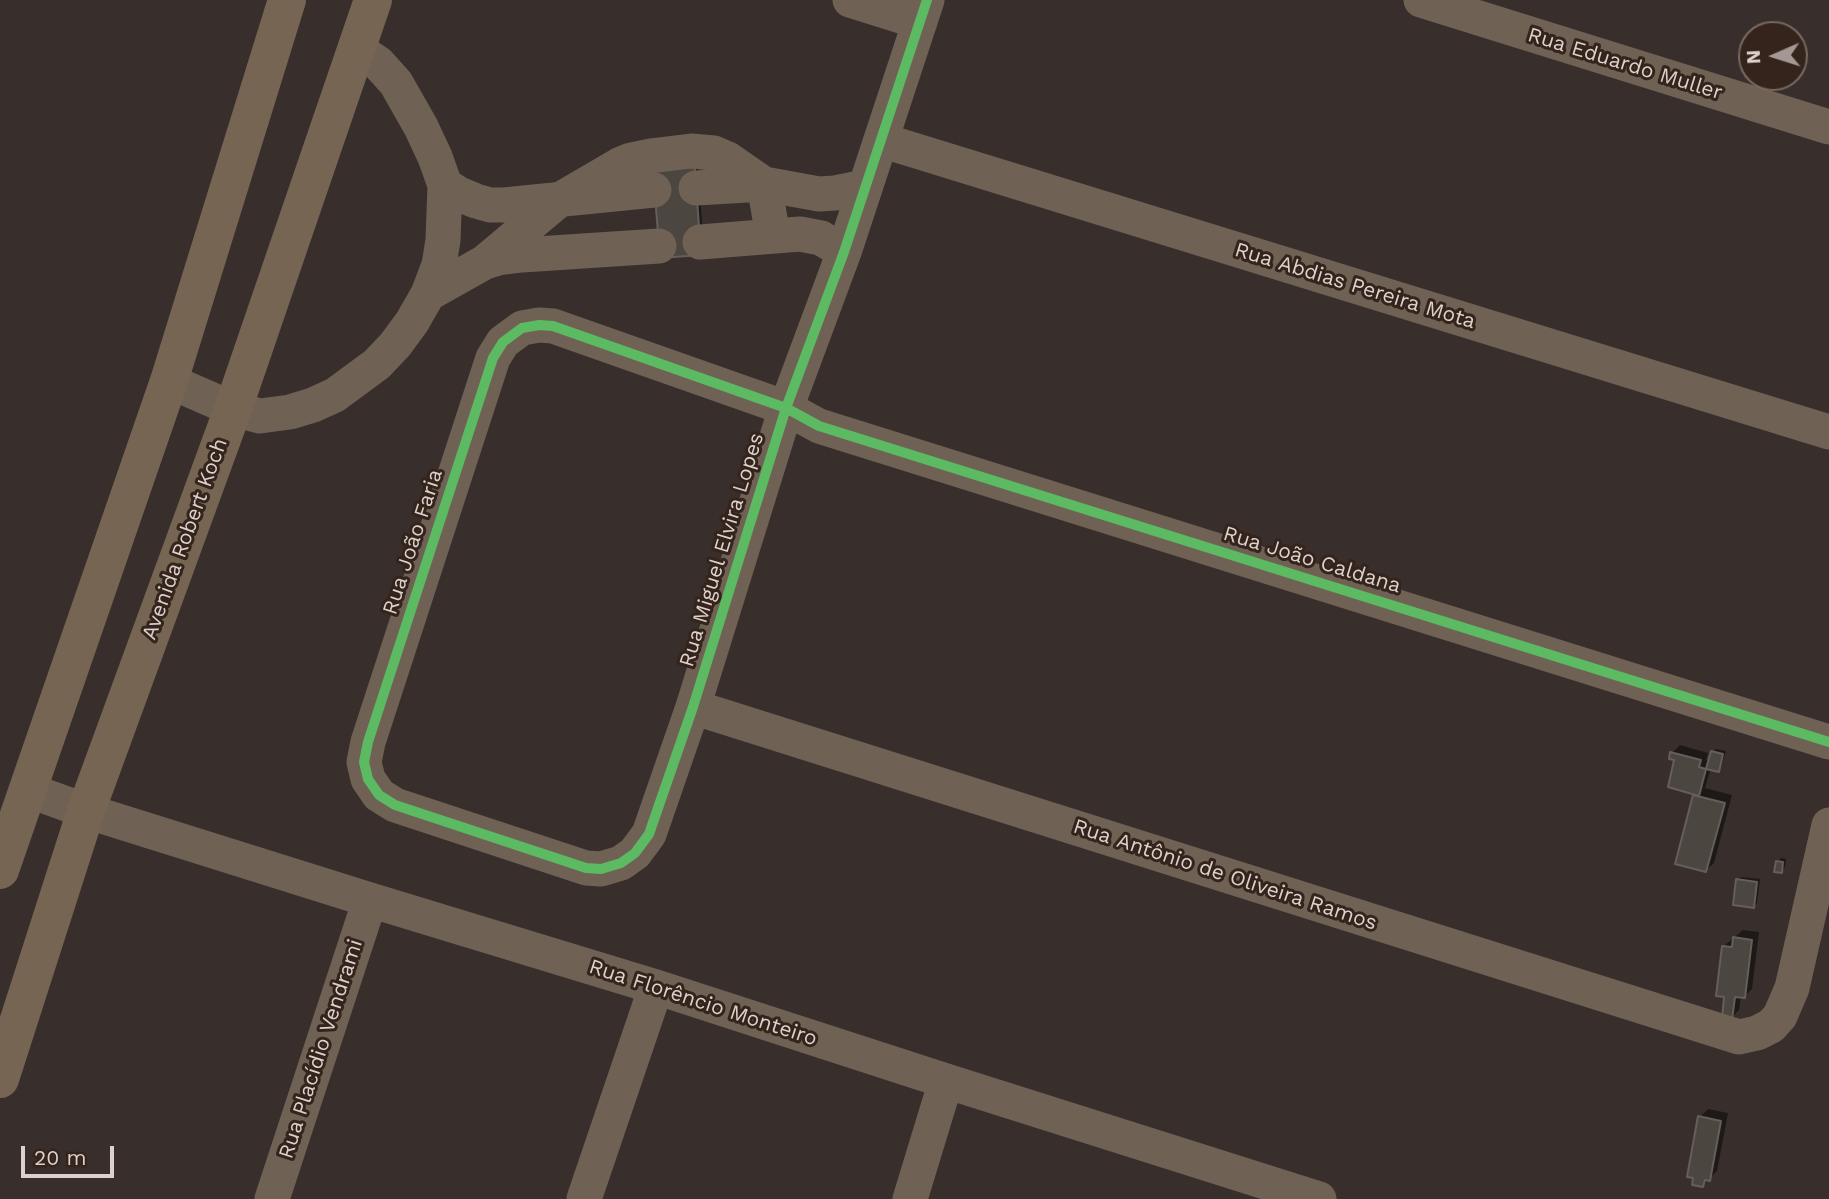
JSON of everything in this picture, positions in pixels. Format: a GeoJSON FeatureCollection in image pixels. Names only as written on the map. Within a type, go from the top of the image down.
{"type":"FeatureCollection","features":[{"type":"Feature","properties":{"kind":"main road"},"geometry":{"type":"LineString","coordinates":[[0,870],[169,381],[286,0]]}},
{"type":"Feature","properties":{"kind":"main road","name":"Avenida Robert Koch"},"geometry":{"type":"LineString","coordinates":[[0,1079],[86,811],[233,410],[373,0]]}},
{"type":"Feature","properties":{"kind":"street"},"geometry":{"type":"LineString","coordinates":[[850,0],[924,11]]}},
{"type":"Feature","properties":{"kind":"street","name":"Rua Eduardo Muller"},"geometry":{"type":"LineString","coordinates":[[1421,0],[1829,127]]}},
{"type":"Feature","properties":{"kind":"street","name":"Rua Miguel Elvira Lopes"},"geometry":{"type":"LineString","coordinates":[[621,863],[635,853],[649,834],[693,707],[786,408],[844,252],[924,11]]}},
{"type":"Feature","properties":{"kind":"street"},"geometry":{"type":"LineString","coordinates":[[169,381],[233,410],[260,416],[290,412],[313,405],[335,394],[377,364],[412,322],[428,294],[439,265],[443,240],[445,185],[421,127],[396,83],[378,63],[357,49]]}},
{"type":"Feature","properties":{"kind":"street","name":"Rua Abdias Pereira Mota"},"geometry":{"type":"LineString","coordinates":[[881,140],[1829,432]]}},
{"type":"Feature","properties":{"kind":"street"},"geometry":{"type":"LineString","coordinates":[[428,294],[485,262],[558,200],[631,160],[691,151],[714,153],[728,159],[764,184],[773,236]]}},
{"type":"Feature","properties":{"kind":"street"},"geometry":{"type":"LineString","coordinates":[[696,188],[764,184],[819,194],[865,187]]}},
{"type":"Feature","properties":{"kind":"street"},"geometry":{"type":"LineString","coordinates":[[445,185],[459,194],[490,205],[654,190]]}},
{"type":"Feature","properties":{"kind":"street"},"geometry":{"type":"LineString","coordinates":[[701,242],[811,235],[844,252]]}},
{"type":"Feature","properties":{"kind":"street"},"geometry":{"type":"LineString","coordinates":[[485,262],[522,255],[659,246]]}},
{"type":"Feature","properties":{"kind":"street","name":"Rua João Caldana"},"geometry":{"type":"LineString","coordinates":[[522,328],[553,326],[786,408],[819,426],[1829,742]]}},
{"type":"Feature","properties":{"kind":"street","name":"Rua João Faria"},"geometry":{"type":"LineString","coordinates":[[522,328],[503,342],[493,358],[368,742],[364,762],[368,779],[379,795],[395,805],[586,867],[601,869],[621,863]]}},
{"type":"Feature","properties":{"kind":"street","name":"Rua Antônio de Oliveira Ramos"},"geometry":{"type":"LineString","coordinates":[[693,707],[1739,1037],[1771,1026],[1780,1016],[1792,988],[1829,825]]}},
{"type":"Feature","properties":{"kind":"street","name":"Rua Florêncio Monteiro"},"geometry":{"type":"LineString","coordinates":[[28,790],[86,811],[656,987],[946,1082],[1320,1199]]}},
{"type":"Feature","properties":{"kind":"street","name":"Rua Placídio Vendrami"},"geometry":{"type":"LineString","coordinates":[[272,1199],[370,900]]}},
{"type":"Feature","properties":{"kind":"street"},"geometry":{"type":"LineString","coordinates":[[584,1199],[656,987]]}},
{"type":"Feature","properties":{"kind":"street"},"geometry":{"type":"LineString","coordinates":[[911,1199],[946,1082]]}},
{"type":"Feature","properties":{"kind":"building"},"geometry":{"type":"Polygon","coordinates":[[[694,157],[701,255],[660,258],[652,159],[694,157]]]}},
{"type":"Feature","properties":{"kind":"building"},"geometry":{"type":"Polygon","coordinates":[[[1711,751],[1723,754],[1719,772],[1706,769],[1711,751]]]}},
{"type":"Feature","properties":{"kind":"building"},"geometry":{"type":"Polygon","coordinates":[[[1670,752],[1701,760],[1699,767],[1706,769],[1699,796],[1668,787],[1674,760],[1669,759],[1670,752]]]}},
{"type":"Feature","properties":{"kind":"building"},"geometry":{"type":"Polygon","coordinates":[[[1693,795],[1725,803],[1706,872],[1675,864],[1693,795]]]}},
{"type":"Feature","properties":{"kind":"building"},"geometry":{"type":"Polygon","coordinates":[[[1776,861],[1783,862],[1782,873],[1774,872],[1776,861]]]}},
{"type":"Feature","properties":{"kind":"building"},"geometry":{"type":"Polygon","coordinates":[[[1736,879],[1757,882],[1754,908],[1733,905],[1736,879]]]}},
{"type":"Feature","properties":{"kind":"building"},"geometry":{"type":"Polygon","coordinates":[[[1733,937],[1752,940],[1745,998],[1735,997],[1732,1020],[1722,1019],[1724,997],[1716,996],[1722,946],[1732,947],[1733,937]]]}},
{"type":"Feature","properties":{"kind":"building"},"geometry":{"type":"Polygon","coordinates":[[[1698,1116],[1721,1121],[1710,1181],[1705,1180],[1703,1187],[1692,1185],[1693,1178],[1687,1177],[1698,1116]]]}},
{"type":"Feature","properties":{"kind":"cycle path"},"geometry":{"type":"LineString","coordinates":[[927,0],[844,252],[786,408],[693,707],[649,834],[635,853],[621,863],[601,869],[586,868],[395,805],[379,795],[368,779],[364,762],[368,742],[493,358],[503,342],[522,328],[539,325],[553,326],[786,408],[819,426],[1829,742]]}}]}
